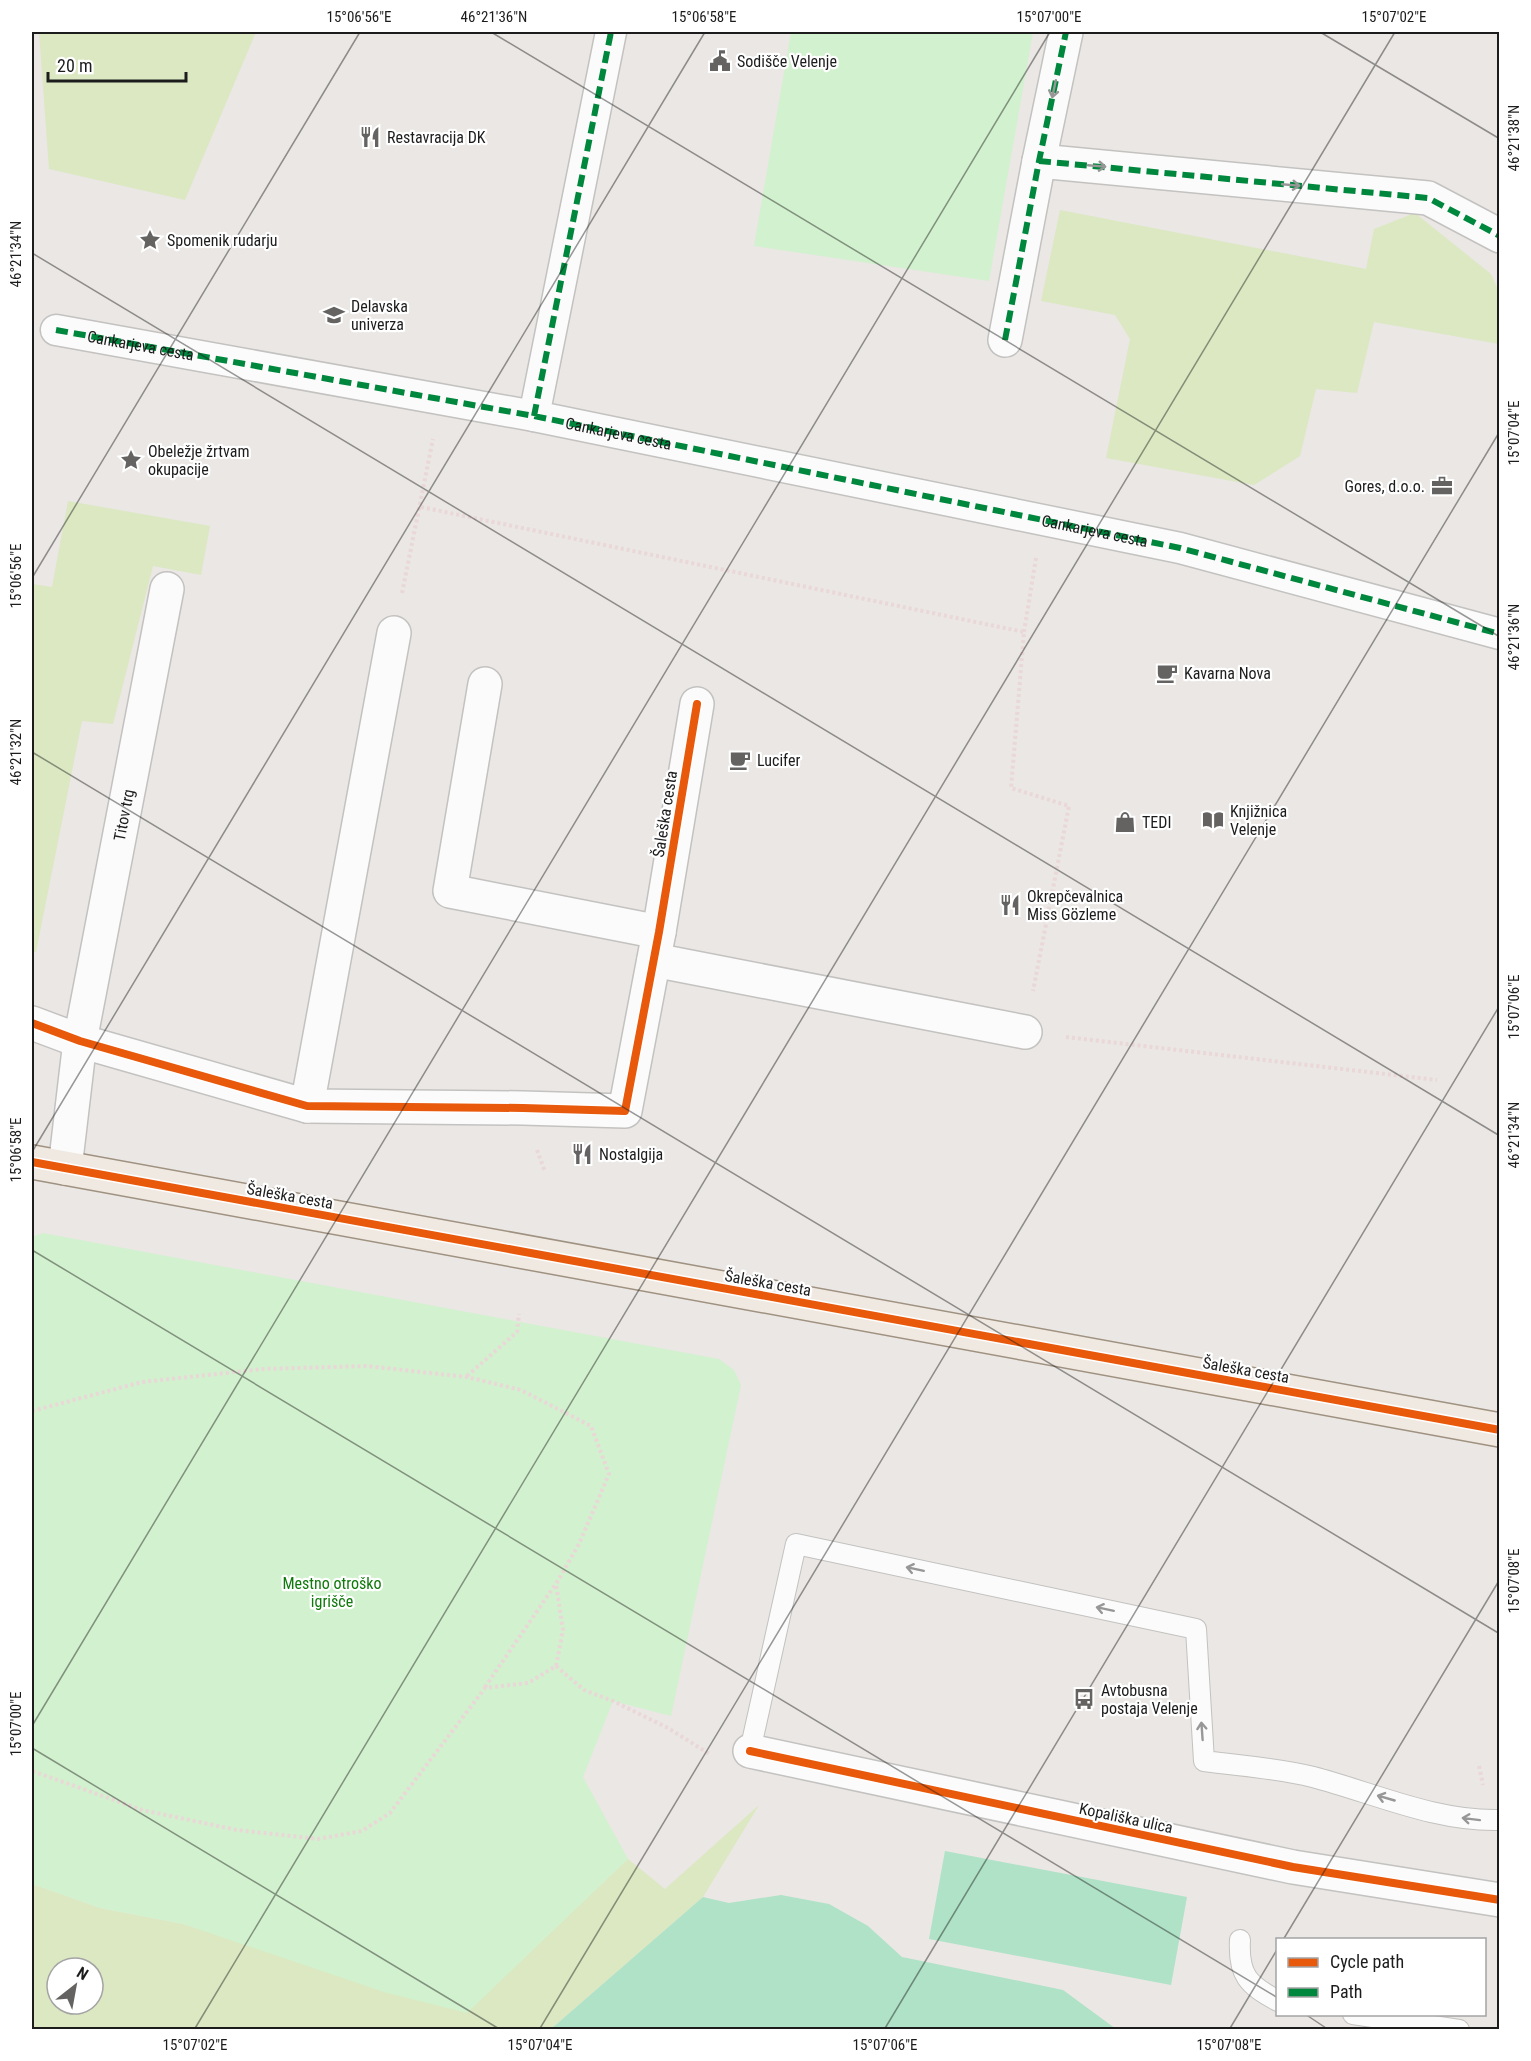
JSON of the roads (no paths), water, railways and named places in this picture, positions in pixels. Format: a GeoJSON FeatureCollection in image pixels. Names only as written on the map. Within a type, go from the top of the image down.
{"type":"FeatureCollection","features":[{"type":"Feature","properties":{"kind":"main road","name":"Šaleška cesta"},"geometry":{"type":"LineString","coordinates":[[32,1162],[1500,1430]]}},
{"type":"Feature","properties":{"kind":"street"},"geometry":{"type":"LineString","coordinates":[[534,416],[611,32]]}},
{"type":"Feature","properties":{"kind":"street"},"geometry":{"type":"LineString","coordinates":[[1005,340],[1066,32]]}},
{"type":"Feature","properties":{"kind":"street"},"geometry":{"type":"LineString","coordinates":[[1039,161],[1428,198],[1500,236]]}},
{"type":"Feature","properties":{"kind":"street","name":"Cankarjeva cesta"},"geometry":{"type":"LineString","coordinates":[[56,330],[534,416],[1180,548],[1500,634]]}},
{"type":"Feature","properties":{"kind":"street","name":"Titov trg"},"geometry":{"type":"LineString","coordinates":[[64,1168],[80,1041],[167,589]]}},
{"type":"Feature","properties":{"kind":"street"},"geometry":{"type":"LineString","coordinates":[[307,1106],[394,633]]}},
{"type":"Feature","properties":{"kind":"street"},"geometry":{"type":"LineString","coordinates":[[485,684],[450,891],[656,946],[1025,1032]]}},
{"type":"Feature","properties":{"kind":"street","name":"Šaleška cesta"},"geometry":{"type":"LineString","coordinates":[[32,1023],[80,1041],[307,1106],[625,1111],[697,704]]}},
{"type":"Feature","properties":{"kind":"street","name":"Kopališka ulica"},"geometry":{"type":"LineString","coordinates":[[750,1751],[1293,1867],[1500,1900]]}},
{"type":"Feature","properties":{"kind":"lane"},"geometry":{"type":"LineString","coordinates":[[750,1751],[796,1544],[1196,1629],[1204,1761],[1311,1776],[1442,1814],[1475,1821],[1500,1820]]}},
{"type":"Feature","properties":{"kind":"lane"},"geometry":{"type":"LineString","coordinates":[[1240,1940],[1239,1955],[1242,1972],[1256,1989],[1276,2000]]}},
{"type":"Feature","properties":{"kind":"lane"},"geometry":{"type":"LineString","coordinates":[[1366,2016],[1459,2030]]}},
{"type":"Feature","properties":{"kind":"place","name":"Sodišče Velenje"},"geometry":{"type":"Point","coordinates":[720,61]}},
{"type":"Feature","properties":{"kind":"place","name":"Restavracija DK"},"geometry":{"type":"Point","coordinates":[370,137]}},
{"type":"Feature","properties":{"kind":"place","name":"Spomenik rudarju"},"geometry":{"type":"Point","coordinates":[150,240]}},
{"type":"Feature","properties":{"kind":"place","name":"Delavska univerza"},"geometry":{"type":"Point","coordinates":[334,315]}},
{"type":"Feature","properties":{"kind":"place","name":"Obeležje žrtvam okupacije"},"geometry":{"type":"Point","coordinates":[131,460]}},
{"type":"Feature","properties":{"kind":"place","name":"Gores, d.o.o."},"geometry":{"type":"Point","coordinates":[1442,486]}},
{"type":"Feature","properties":{"kind":"place","name":"Kavarna Nova"},"geometry":{"type":"Point","coordinates":[1167,673]}},
{"type":"Feature","properties":{"kind":"place","name":"Lucifer"},"geometry":{"type":"Point","coordinates":[740,760]}},
{"type":"Feature","properties":{"kind":"place","name":"Knjižnica Velenje"},"geometry":{"type":"Point","coordinates":[1213,820]}},
{"type":"Feature","properties":{"kind":"place","name":"TEDI"},"geometry":{"type":"Point","coordinates":[1125,822]}},
{"type":"Feature","properties":{"kind":"place","name":"Okrepčevalnica Miss Gözleme"},"geometry":{"type":"Point","coordinates":[1010,905]}},
{"type":"Feature","properties":{"kind":"place","name":"Nostalgija"},"geometry":{"type":"Point","coordinates":[582,1154]}},
{"type":"Feature","properties":{"kind":"place","name":"Avtobusna postaja Velenje"},"geometry":{"type":"Point","coordinates":[1084,1699]}},
{"type":"Feature","properties":{"kind":"park label","name":"Mestno otroško igrišče"},"geometry":{"type":"Point","coordinates":[332,1592]}}]}
